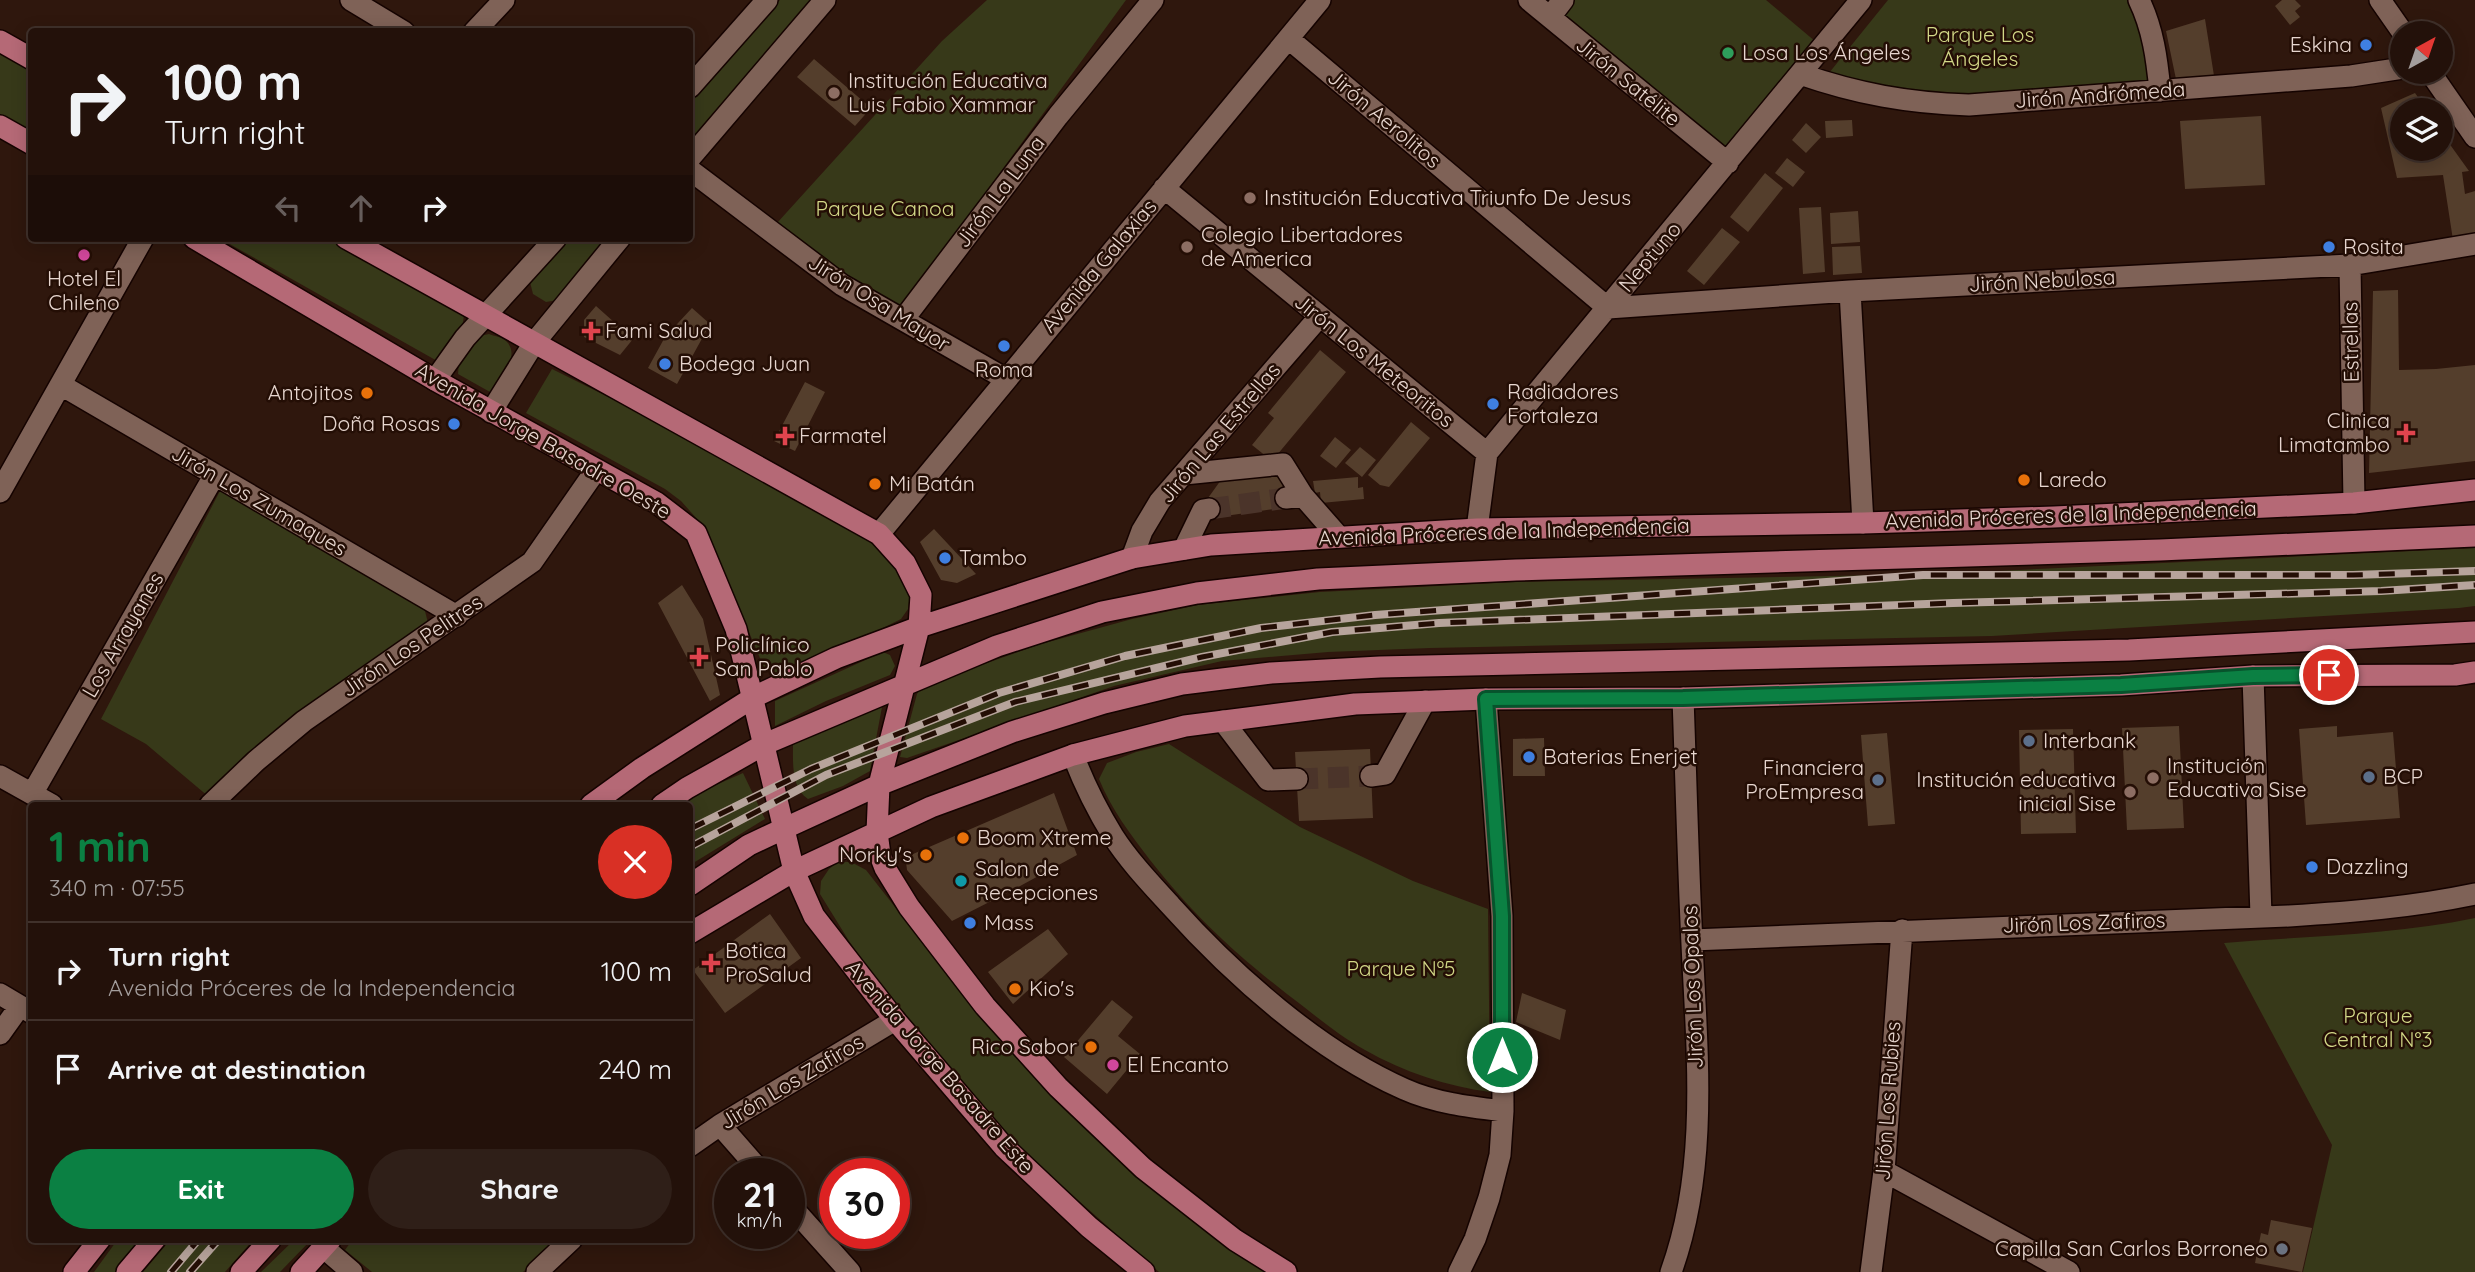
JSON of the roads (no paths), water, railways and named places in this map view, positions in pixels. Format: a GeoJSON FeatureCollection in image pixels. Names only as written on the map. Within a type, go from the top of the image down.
{"type":"FeatureCollection","features":[{"type":"Feature","properties":{"kind":"main road"},"geometry":{"type":"LineString","coordinates":[[0,41],[28,57]]}},
{"type":"Feature","properties":{"kind":"main road"},"geometry":{"type":"LineString","coordinates":[[0,126],[28,142]]}},
{"type":"Feature","properties":{"kind":"main road","name":"Avenida Jorge Basadre Oeste"},"geometry":{"type":"LineString","coordinates":[[201,242],[435,380],[657,503],[696,533],[736,629],[783,829]]}},
{"type":"Feature","properties":{"kind":"main road"},"geometry":{"type":"LineString","coordinates":[[353,242],[879,534],[905,563],[921,595],[919,628],[879,785],[877,832],[885,868],[909,907],[985,1006],[1058,1087],[1143,1168],[1235,1240],[1286,1272]]}},
{"type":"Feature","properties":{"kind":"main road","name":"Avenida Próceres de la Independencia"},"geometry":{"type":"LineString","coordinates":[[595,802],[642,768],[754,697],[836,658],[1132,558],[1184,549],[1211,545],[1476,529],[2067,517],[2354,503],[2475,490]]}},
{"type":"Feature","properties":{"kind":"main road","name":"Avenida Próceres de la Independencia"},"geometry":{"type":"LineString","coordinates":[[666,802],[765,744],[997,646],[1102,612],[1197,593],[1318,579],[1530,569],[2160,550],[2475,536]]}},
{"type":"Feature","properties":{"kind":"main road"},"geometry":{"type":"LineString","coordinates":[[693,883],[749,845],[879,785],[1012,732],[1104,703],[1182,684],[1271,673],[1380,667],[2129,650],[2475,632]]}},
{"type":"Feature","properties":{"kind":"main road"},"geometry":{"type":"LineString","coordinates":[[693,931],[794,871],[931,807],[1073,755],[1185,726],[1355,704],[1486,699],[1683,698],[2121,685],[2253,676],[2455,675],[2475,672]]}},
{"type":"Feature","properties":{"kind":"main road","name":"Avenida Jorge Basadre Este"},"geometry":{"type":"LineString","coordinates":[[783,829],[794,871],[814,916],[895,1020],[1020,1164],[1089,1227],[1144,1272]]}},
{"type":"Feature","properties":{"kind":"main road"},"geometry":{"type":"LineString","coordinates":[[74,1272],[97,1243]]}},
{"type":"Feature","properties":{"kind":"main road"},"geometry":{"type":"LineString","coordinates":[[128,1272],[152,1243]]}},
{"type":"Feature","properties":{"kind":"main road"},"geometry":{"type":"LineString","coordinates":[[241,1272],[267,1243]]}},
{"type":"Feature","properties":{"kind":"main road"},"geometry":{"type":"LineString","coordinates":[[301,1272],[327,1243]]}},
{"type":"Feature","properties":{"kind":"street"},"geometry":{"type":"LineString","coordinates":[[351,0],[397,28]]}},
{"type":"Feature","properties":{"kind":"street"},"geometry":{"type":"LineString","coordinates":[[478,28],[504,0]]}},
{"type":"Feature","properties":{"kind":"street"},"geometry":{"type":"LineString","coordinates":[[693,84],[767,0]]}},
{"type":"Feature","properties":{"kind":"street"},"geometry":{"type":"LineString","coordinates":[[693,154],[825,0]]}},
{"type":"Feature","properties":{"kind":"street","name":"Jirón La Luna"},"geometry":{"type":"LineString","coordinates":[[903,320],[1058,116],[1153,0]]}},
{"type":"Feature","properties":{"kind":"street","name":"Avenida Galaxias"},"geometry":{"type":"LineString","coordinates":[[879,534],[1320,0]]}},
{"type":"Feature","properties":{"kind":"street","name":"Jirón Satélite"},"geometry":{"type":"LineString","coordinates":[[1529,0],[1728,163]]}},
{"type":"Feature","properties":{"kind":"street"},"geometry":{"type":"LineString","coordinates":[[1550,17],[1563,0]]}},
{"type":"Feature","properties":{"kind":"street","name":"Neptuno"},"geometry":{"type":"LineString","coordinates":[[1487,453],[1861,0]]}},
{"type":"Feature","properties":{"kind":"street"},"geometry":{"type":"LineString","coordinates":[[2139,0],[2147,15],[2156,52],[2160,90]]}},
{"type":"Feature","properties":{"kind":"street"},"geometry":{"type":"LineString","coordinates":[[2380,0],[2395,21]]}},
{"type":"Feature","properties":{"kind":"street","name":"Jirón Aerolitos"},"geometry":{"type":"LineString","coordinates":[[1289,38],[1608,308]]}},
{"type":"Feature","properties":{"kind":"street","name":"Jirón Andrómeda"},"geometry":{"type":"LineString","coordinates":[[1800,75],[1864,94],[1929,104],[1969,105],[2351,76],[2390,70]]}},
{"type":"Feature","properties":{"kind":"street"},"geometry":{"type":"LineString","coordinates":[[2438,84],[2475,137]]}},
{"type":"Feature","properties":{"kind":"street","name":"Jirón Osa Mayor"},"geometry":{"type":"LineString","coordinates":[[693,172],[842,285],[1006,379]]}},
{"type":"Feature","properties":{"kind":"street","name":"Jirón Los Meteoritos"},"geometry":{"type":"LineString","coordinates":[[1164,188],[1487,453]]}},
{"type":"Feature","properties":{"kind":"street"},"geometry":{"type":"LineString","coordinates":[[0,492],[141,242]]}},
{"type":"Feature","properties":{"kind":"street"},"geometry":{"type":"LineString","coordinates":[[435,380],[466,338],[552,242]]}},
{"type":"Feature","properties":{"kind":"street"},"geometry":{"type":"LineString","coordinates":[[491,412],[534,343],[617,242]]}},
{"type":"Feature","properties":{"kind":"street","name":"Jirón Nebulosa"},"geometry":{"type":"LineString","coordinates":[[1608,308],[1850,291],[2350,265],[2475,244]]}},
{"type":"Feature","properties":{"kind":"street","name":"Estrellas"},"geometry":{"type":"LineString","coordinates":[[2350,265],[2354,503]]}},
{"type":"Feature","properties":{"kind":"street"},"geometry":{"type":"LineString","coordinates":[[1850,291],[1863,523]]}},
{"type":"Feature","properties":{"kind":"street","name":"Jirón Las Estrellas"},"geometry":{"type":"LineString","coordinates":[[1132,558],[1142,531],[1160,501],[1320,316]]}},
{"type":"Feature","properties":{"kind":"street","name":"Jirón Los Zumaques"},"geometry":{"type":"LineString","coordinates":[[61,385],[457,616]]}},
{"type":"Feature","properties":{"kind":"street"},"geometry":{"type":"LineString","coordinates":[[1476,529],[1487,453]]}},
{"type":"Feature","properties":{"kind":"street"},"geometry":{"type":"LineString","coordinates":[[1184,474],[1283,464],[1295,497],[1339,537]]}},
{"type":"Feature","properties":{"kind":"street","name":"Jirón Los Pelitres"},"geometry":{"type":"LineString","coordinates":[[213,802],[304,721],[532,562],[596,470]]}},
{"type":"Feature","properties":{"kind":"street","name":"Los Arrayanes"},"geometry":{"type":"LineString","coordinates":[[32,794],[214,476]]}},
{"type":"Feature","properties":{"kind":"street"},"geometry":{"type":"LineString","coordinates":[[1184,549],[1203,510],[1209,509]]}},
{"type":"Feature","properties":{"kind":"street"},"geometry":{"type":"LineString","coordinates":[[2253,676],[2261,916]]}},
{"type":"Feature","properties":{"kind":"street","name":"Jirón Los Opalos"},"geometry":{"type":"LineString","coordinates":[[1671,1272],[1691,1202],[1696,1155],[1697,1050],[1683,698]]}},
{"type":"Feature","properties":{"kind":"street"},"geometry":{"type":"LineString","coordinates":[[1459,1272],[1475,1239],[1489,1198],[1500,1155],[1503,1111],[1502,916],[1486,699]]}},
{"type":"Feature","properties":{"kind":"street"},"geometry":{"type":"LineString","coordinates":[[1371,776],[1385,774],[1425,702]]}},
{"type":"Feature","properties":{"kind":"street"},"geometry":{"type":"LineString","coordinates":[[1223,721],[1268,780],[1297,779]]}},
{"type":"Feature","properties":{"kind":"street"},"geometry":{"type":"LineString","coordinates":[[1073,755],[1089,796],[1114,838],[1201,939],[1245,980],[1325,1044],[1369,1072],[1406,1090],[1440,1100],[1503,1111]]}},
{"type":"Feature","properties":{"kind":"street"},"geometry":{"type":"LineString","coordinates":[[0,776],[47,802]]}},
{"type":"Feature","properties":{"kind":"street","name":"Jirón Los Zafiros"},"geometry":{"type":"LineString","coordinates":[[1692,940],[2357,912],[2475,894]]}},
{"type":"Feature","properties":{"kind":"street","name":"Jirón Los Rubies"},"geometry":{"type":"LineString","coordinates":[[1871,1272],[1884,1171],[1902,930]]}},
{"type":"Feature","properties":{"kind":"street"},"geometry":{"type":"LineString","coordinates":[[0,994],[26,1009],[0,1034]]}},
{"type":"Feature","properties":{"kind":"street","name":"Jirón Los Zafiros"},"geometry":{"type":"LineString","coordinates":[[693,1144],[895,1020]]}},
{"type":"Feature","properties":{"kind":"street"},"geometry":{"type":"LineString","coordinates":[[720,1125],[749,1158]]}},
{"type":"Feature","properties":{"kind":"street"},"geometry":{"type":"LineString","coordinates":[[1884,1171],[2069,1272]]}},
{"type":"Feature","properties":{"kind":"street"},"geometry":{"type":"LineString","coordinates":[[805,1225],[837,1268]]}},
{"type":"Feature","properties":{"kind":"street"},"geometry":{"type":"LineString","coordinates":[[327,1243],[352,1272]]}},
{"type":"Feature","properties":{"kind":"street"},"geometry":{"type":"LineString","coordinates":[[537,1272],[568,1243]]}},
{"type":"Feature","properties":{"kind":"tunnel"},"geometry":{"type":"LineString","coordinates":[[1209,509],[1286,498]]}},
{"type":"Feature","properties":{"kind":"tunnel"},"geometry":{"type":"LineString","coordinates":[[1297,779],[1371,776]]}},
{"type":"Feature","properties":{"kind":"railway"},"geometry":{"type":"LineString","coordinates":[[693,828],[811,769],[999,693],[1125,656],[1261,628],[1375,615],[1923,575],[2353,575],[2475,571]]}},
{"type":"Feature","properties":{"kind":"railway"},"geometry":{"type":"LineString","coordinates":[[693,845],[826,775],[1015,702],[1202,657],[1332,632],[1439,623],[1953,603],[2381,591],[2475,585]]}},
{"type":"Feature","properties":{"kind":"railway"},"geometry":{"type":"LineString","coordinates":[[171,1272],[196,1243]]}},
{"type":"Feature","properties":{"kind":"railway"},"geometry":{"type":"LineString","coordinates":[[190,1272],[215,1243]]}},
{"type":"Feature","properties":{"kind":"place","name":"Eskina"},"geometry":{"type":"Point","coordinates":[2366,45]}},
{"type":"Feature","properties":{"kind":"place","name":"Losa Los Ángeles"},"geometry":{"type":"Point","coordinates":[1728,53]}},
{"type":"Feature","properties":{"kind":"place","name":"Institución Educativa Luis Fabio Xammar"},"geometry":{"type":"Point","coordinates":[834,93]}},
{"type":"Feature","properties":{"kind":"place","name":"Institución Educativa Triunfo De Jesus"},"geometry":{"type":"Point","coordinates":[1250,198]}},
{"type":"Feature","properties":{"kind":"place","name":"Colegio Libertadores de America"},"geometry":{"type":"Point","coordinates":[1187,247]}},
{"type":"Feature","properties":{"kind":"place","name":"Rosita"},"geometry":{"type":"Point","coordinates":[2329,247]}},
{"type":"Feature","properties":{"kind":"place","name":"Hotel El Chileno"},"geometry":{"type":"Point","coordinates":[84,255]}},
{"type":"Feature","properties":{"kind":"place","name":"Fami Salud"},"geometry":{"type":"Point","coordinates":[591,331]}},
{"type":"Feature","properties":{"kind":"place","name":"Roma"},"geometry":{"type":"Point","coordinates":[1004,346]}},
{"type":"Feature","properties":{"kind":"place","name":"Bodega Juan"},"geometry":{"type":"Point","coordinates":[665,364]}},
{"type":"Feature","properties":{"kind":"place","name":"Antojitos"},"geometry":{"type":"Point","coordinates":[367,393]}},
{"type":"Feature","properties":{"kind":"place","name":"Radiadores Fortaleza"},"geometry":{"type":"Point","coordinates":[1493,404]}},
{"type":"Feature","properties":{"kind":"place","name":"Doña Rosas"},"geometry":{"type":"Point","coordinates":[454,424]}},
{"type":"Feature","properties":{"kind":"place","name":"Clinica Limatambo"},"geometry":{"type":"Point","coordinates":[2406,433]}},
{"type":"Feature","properties":{"kind":"place","name":"Farmatel"},"geometry":{"type":"Point","coordinates":[785,436]}},
{"type":"Feature","properties":{"kind":"place","name":"Laredo"},"geometry":{"type":"Point","coordinates":[2024,480]}},
{"type":"Feature","properties":{"kind":"place","name":"Mi Batán"},"geometry":{"type":"Point","coordinates":[875,484]}},
{"type":"Feature","properties":{"kind":"place","name":"Tambo"},"geometry":{"type":"Point","coordinates":[945,558]}},
{"type":"Feature","properties":{"kind":"place","name":"Policlínico San Pablo"},"geometry":{"type":"Point","coordinates":[699,657]}},
{"type":"Feature","properties":{"kind":"place","name":"Interbank"},"geometry":{"type":"Point","coordinates":[2029,741]}},
{"type":"Feature","properties":{"kind":"place","name":"Baterias Enerjet"},"geometry":{"type":"Point","coordinates":[1529,757]}},
{"type":"Feature","properties":{"kind":"place","name":"BCP"},"geometry":{"type":"Point","coordinates":[2369,777]}},
{"type":"Feature","properties":{"kind":"place","name":"Institución Educativa Sise"},"geometry":{"type":"Point","coordinates":[2153,778]}},
{"type":"Feature","properties":{"kind":"place","name":"Financiera ProEmpresa"},"geometry":{"type":"Point","coordinates":[1878,780]}},
{"type":"Feature","properties":{"kind":"place","name":"Institución educativa inicial Sise"},"geometry":{"type":"Point","coordinates":[2130,792]}},
{"type":"Feature","properties":{"kind":"place","name":"Boom Xtreme"},"geometry":{"type":"Point","coordinates":[963,838]}},
{"type":"Feature","properties":{"kind":"place","name":"Norky's"},"geometry":{"type":"Point","coordinates":[926,855]}},
{"type":"Feature","properties":{"kind":"place","name":"Dazzling"},"geometry":{"type":"Point","coordinates":[2312,867]}},
{"type":"Feature","properties":{"kind":"place","name":"Salon de Recepciones"},"geometry":{"type":"Point","coordinates":[961,881]}},
{"type":"Feature","properties":{"kind":"place","name":"Mass"},"geometry":{"type":"Point","coordinates":[970,923]}},
{"type":"Feature","properties":{"kind":"place","name":"Botica ProSalud"},"geometry":{"type":"Point","coordinates":[711,963]}},
{"type":"Feature","properties":{"kind":"place","name":"Kio's"},"geometry":{"type":"Point","coordinates":[1015,989]}},
{"type":"Feature","properties":{"kind":"place","name":"Rico Sabor"},"geometry":{"type":"Point","coordinates":[1091,1047]}},
{"type":"Feature","properties":{"kind":"place","name":"El Encanto"},"geometry":{"type":"Point","coordinates":[1113,1065]}},
{"type":"Feature","properties":{"kind":"place","name":"Capilla San Carlos Borroneo"},"geometry":{"type":"Point","coordinates":[2282,1249]}},
{"type":"Feature","properties":{"kind":"park label","name":"Parque Los Ángeles"},"geometry":{"type":"Point","coordinates":[1980,47]}},
{"type":"Feature","properties":{"kind":"park label","name":"Parque Canoa"},"geometry":{"type":"Point","coordinates":[885,209]}},
{"type":"Feature","properties":{"kind":"park label","name":"Parque Nº5"},"geometry":{"type":"Point","coordinates":[1401,969]}},
{"type":"Feature","properties":{"kind":"park label","name":"Parque Central N°3"},"geometry":{"type":"Point","coordinates":[2378,1028]}}]}
